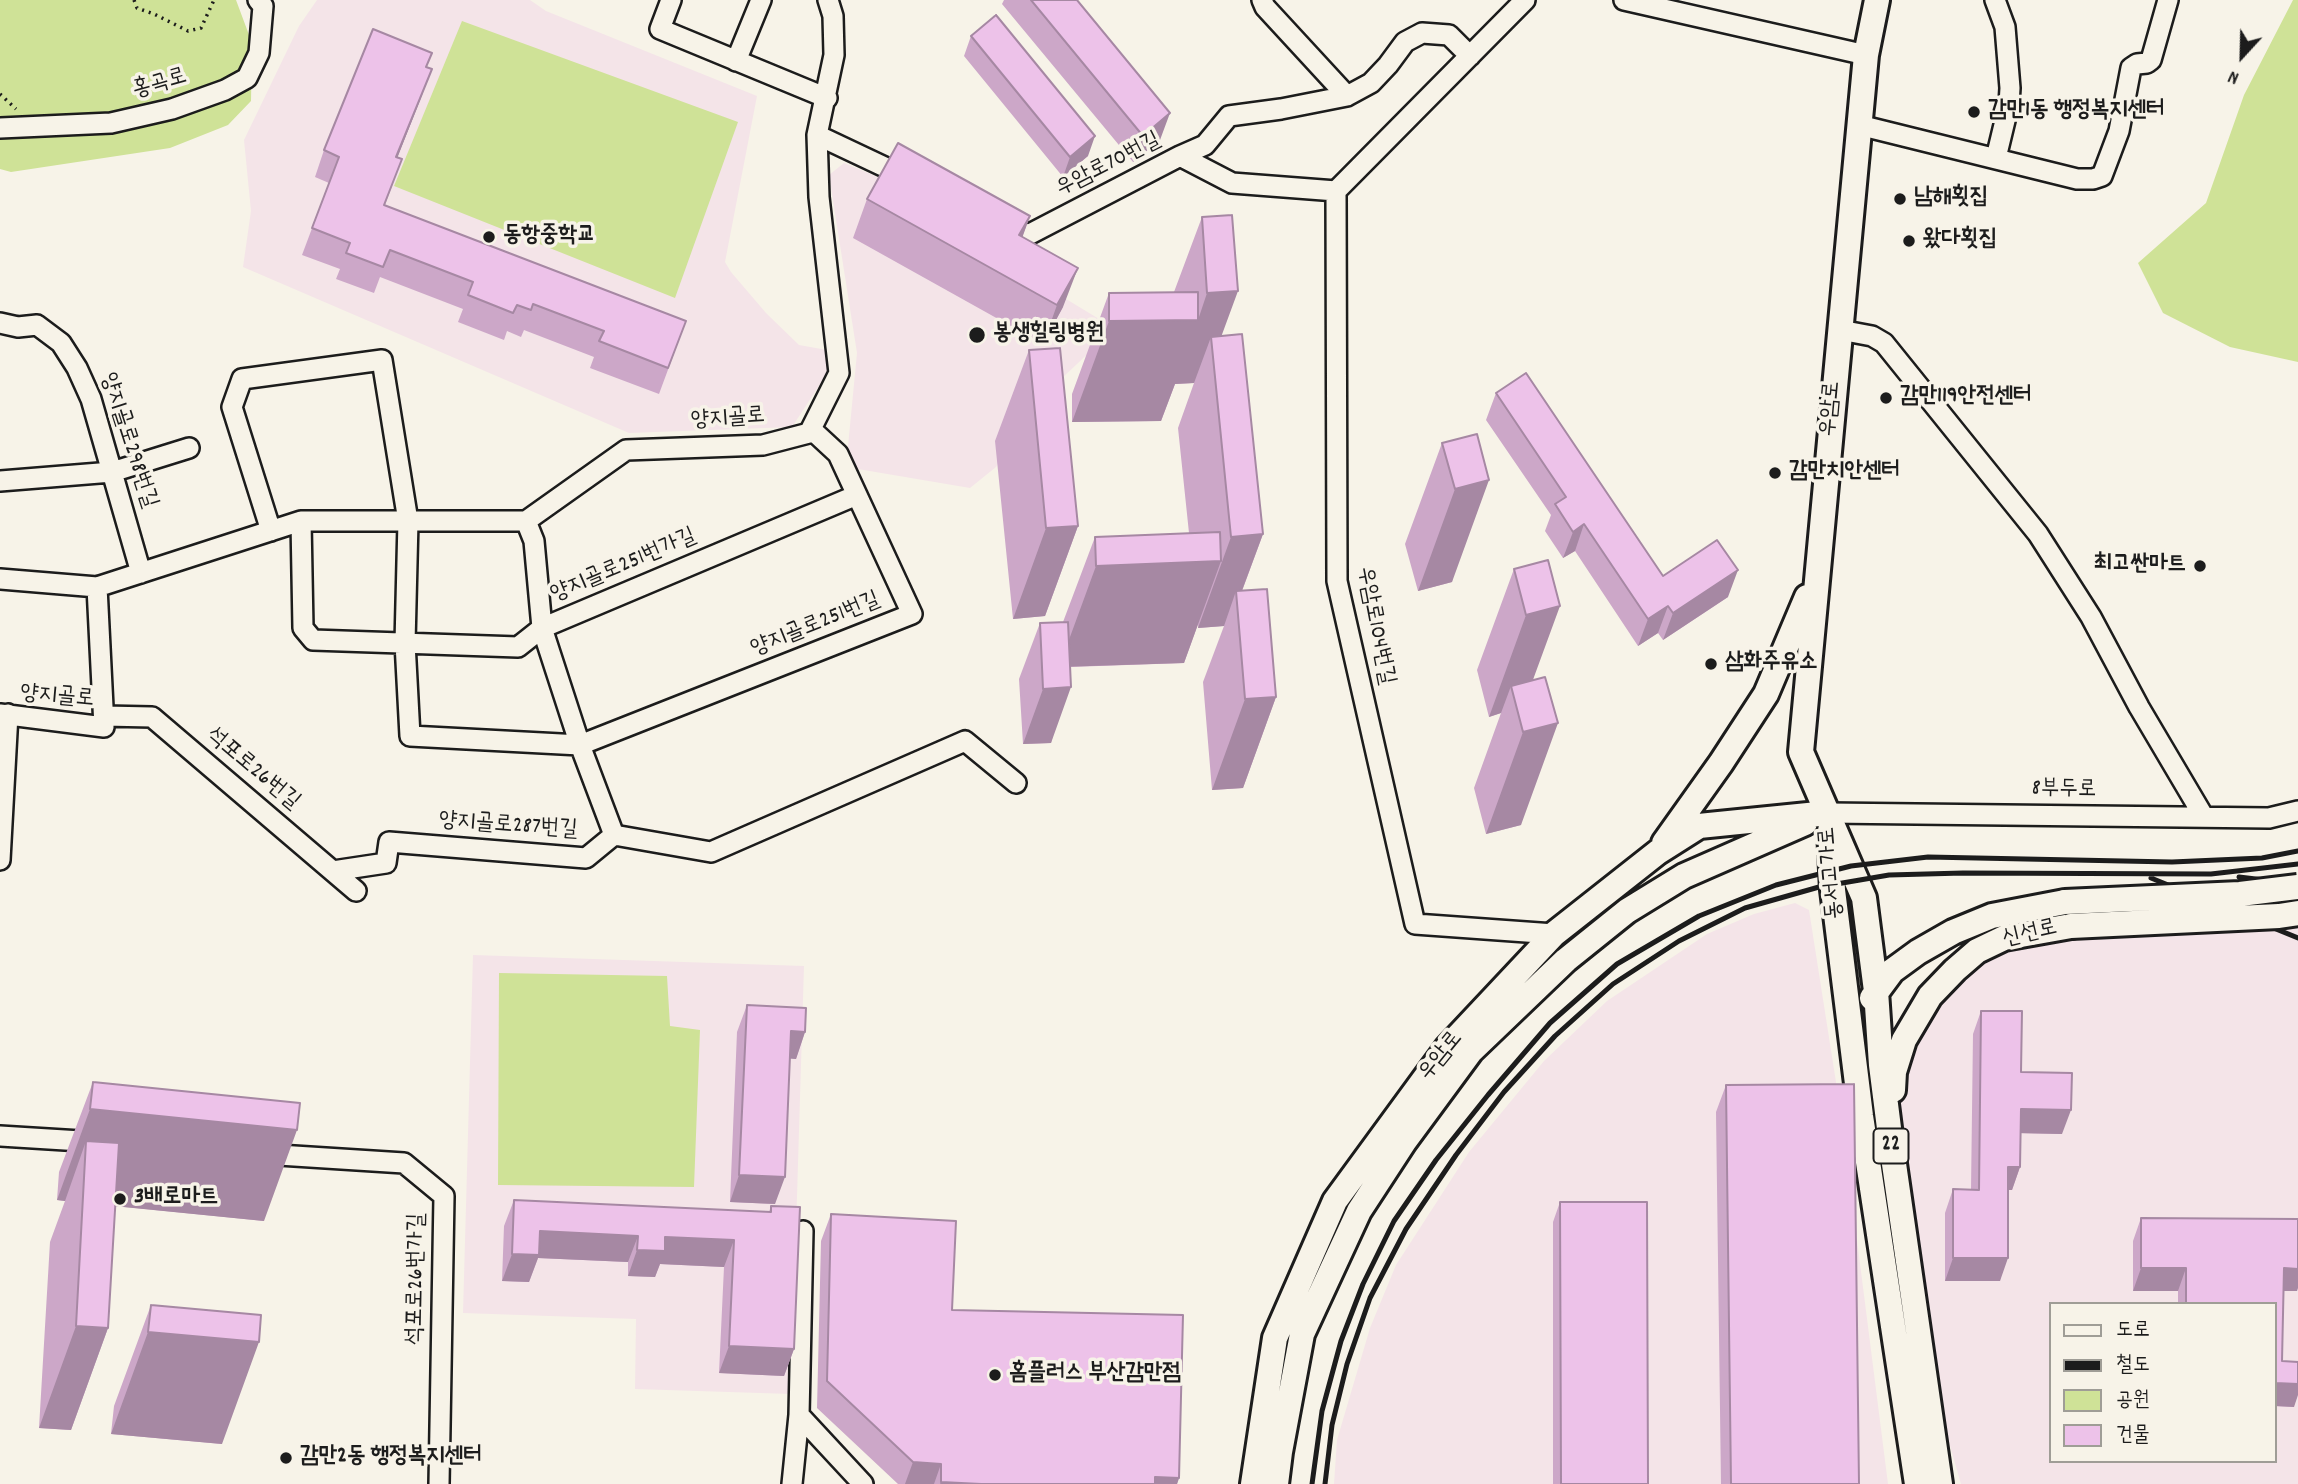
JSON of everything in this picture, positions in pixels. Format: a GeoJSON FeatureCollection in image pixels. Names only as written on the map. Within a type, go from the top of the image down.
{"type":"FeatureCollection","features":[{"type":"Feature","properties":{"kind":"main road","name":"우암로"},"geometry":{"type":"LineString","coordinates":[[1828,813],[1801,752],[1866,55],[1877,0]]}},
{"type":"Feature","properties":{"kind":"main road"},"geometry":{"type":"LineString","coordinates":[[1658,852],[1766,694],[1816,578]]}},
{"type":"Feature","properties":{"kind":"main road","name":"우암로"},"geometry":{"type":"LineString","coordinates":[[1258,1483],[1275,1338],[1335,1201],[1447,1048],[1554,934],[1658,852],[1699,826],[1828,813]]}},
{"type":"Feature","properties":{"kind":"main road","name":"우암로"},"geometry":{"type":"LineString","coordinates":[[1258,1483],[1280,1452],[1302,1334],[1359,1211],[1404,1142],[1471,1051],[1566,960],[1627,911],[1684,876],[1828,813]]}},
{"type":"Feature","properties":{"kind":"main road","name":"동서고가로"},"geometry":{"type":"LineString","coordinates":[[1828,813],[1864,898],[1890,1136],[1940,1484]]}},
{"type":"Feature","properties":{"kind":"main road","name":"동서고가로"},"geometry":{"type":"LineString","coordinates":[[1828,813],[1833,890],[1852,1039],[1917,1484]]}},
{"type":"Feature","properties":{"kind":"main road","name":"신선로"},"geometry":{"type":"LineString","coordinates":[[1890,1136],[1894,1072],[1904,1040],[1930,996],[1978,951],[2004,938],[2068,914],[2298,887]]}},
{"type":"Feature","properties":{"kind":"main road","name":"신선로"},"geometry":{"type":"LineString","coordinates":[[1852,1039],[1876,991],[1892,971],[1918,951],[1953,932],[1992,916],[2279,916],[2298,913]]}},
{"type":"Feature","properties":{"kind":"street","name":"홍곡로"},"geometry":{"type":"LineString","coordinates":[[0,128],[111,123],[172,109],[225,90],[247,78],[259,53],[263,6],[258,0]]}},
{"type":"Feature","properties":{"kind":"street"},"geometry":{"type":"LineString","coordinates":[[671,0],[660,29],[827,98]]}},
{"type":"Feature","properties":{"kind":"street"},"geometry":{"type":"LineString","coordinates":[[736,61],[761,0]]}},
{"type":"Feature","properties":{"kind":"street"},"geometry":{"type":"LineString","coordinates":[[811,429],[839,373],[819,197],[817,135],[827,98],[834,54],[833,16],[828,0]]}},
{"type":"Feature","properties":{"kind":"street"},"geometry":{"type":"LineString","coordinates":[[1262,0],[1265,7],[1347,96]]}},
{"type":"Feature","properties":{"kind":"street"},"geometry":{"type":"LineString","coordinates":[[1336,191],[1525,0]]}},
{"type":"Feature","properties":{"kind":"street"},"geometry":{"type":"LineString","coordinates":[[1624,0],[1866,55]]}},
{"type":"Feature","properties":{"kind":"street"},"geometry":{"type":"LineString","coordinates":[[1995,0],[2005,27],[2010,88],[2009,104],[1996,158]]}},
{"type":"Feature","properties":{"kind":"street"},"geometry":{"type":"LineString","coordinates":[[1859,125],[2077,179],[2093,180],[2102,176],[2119,131],[2131,68],[2151,60],[2168,0]]}},
{"type":"Feature","properties":{"kind":"street"},"geometry":{"type":"LineString","coordinates":[[1180,156],[1205,145],[1229,116],[1347,96],[1371,83],[1405,42],[1422,33],[1449,35],[1469,56]]}},
{"type":"Feature","properties":{"kind":"street"},"geometry":{"type":"LineString","coordinates":[[817,135],[929,188]]}},
{"type":"Feature","properties":{"kind":"street","name":"우암로70번길"},"geometry":{"type":"LineString","coordinates":[[991,218],[1028,235],[1180,156],[1232,183],[1336,191]]}},
{"type":"Feature","properties":{"kind":"street","name":"우암로104번길"},"geometry":{"type":"LineString","coordinates":[[1336,191],[1336,582],[1415,924],[1554,934]]}},
{"type":"Feature","properties":{"kind":"street","name":"양지골로298번길"},"geometry":{"type":"LineString","coordinates":[[0,323],[18,327],[37,325],[61,343],[77,368],[91,399],[141,573]]}},
{"type":"Feature","properties":{"kind":"street"},"geometry":{"type":"LineString","coordinates":[[1840,330],[1872,336],[1884,342],[2038,534],[2091,617],[2139,707],[2204,817]]}},
{"type":"Feature","properties":{"kind":"street"},"geometry":{"type":"LineString","coordinates":[[271,531],[232,407],[242,379],[382,360],[408,522],[405,643]]}},
{"type":"Feature","properties":{"kind":"street","name":"양지골로251번길"},"geometry":{"type":"LineString","coordinates":[[405,643],[410,736],[580,746],[912,614],[838,454],[811,429]]}},
{"type":"Feature","properties":{"kind":"street","name":"양지골로"},"geometry":{"type":"LineString","coordinates":[[526,522],[625,450],[764,445],[809,433],[811,429]]}},
{"type":"Feature","properties":{"kind":"street"},"geometry":{"type":"LineString","coordinates":[[0,481],[112,472],[189,448]]}},
{"type":"Feature","properties":{"kind":"street","name":"양지골로251번가길"},"geometry":{"type":"LineString","coordinates":[[301,522],[303,628],[313,640],[518,647],[542,628],[858,495]]}},
{"type":"Feature","properties":{"kind":"street"},"geometry":{"type":"LineString","coordinates":[[0,579],[97,587],[301,522],[526,522],[534,541],[542,628],[580,746],[614,835],[711,852],[965,741],[1016,783]]}},
{"type":"Feature","properties":{"kind":"street","name":"양지골로"},"geometry":{"type":"LineString","coordinates":[[0,860],[4,714],[104,727],[97,587]]}},
{"type":"Feature","properties":{"kind":"street","name":"석포로26번길"},"geometry":{"type":"LineString","coordinates":[[104,716],[152,718],[356,891]]}},
{"type":"Feature","properties":{"kind":"street","name":"8부두로"},"geometry":{"type":"LineString","coordinates":[[1828,813],[2269,818],[2298,811]]}},
{"type":"Feature","properties":{"kind":"street","name":"양지골로287번길"},"geometry":{"type":"LineString","coordinates":[[332,870],[386,863],[389,842],[586,858],[614,835]]}},
{"type":"Feature","properties":{"kind":"street"},"geometry":{"type":"LineString","coordinates":[[0,1136],[111,1143]]}},
{"type":"Feature","properties":{"kind":"street","name":"석포로26번가길"},"geometry":{"type":"LineString","coordinates":[[251,1153],[404,1163],[444,1196],[439,1484]]}},
{"type":"Feature","properties":{"kind":"street"},"geometry":{"type":"LineString","coordinates":[[792,1484],[799,1415],[803,1231]]}},
{"type":"Feature","properties":{"kind":"street"},"geometry":{"type":"LineString","coordinates":[[799,1415],[863,1484]]}},
{"type":"Feature","properties":{"kind":"path"},"geometry":{"type":"LineString","coordinates":[[134,0],[137,8],[188,31],[201,28],[214,0]]}},
{"type":"Feature","properties":{"kind":"shaded area","name":"동항중학교"},"geometry":{"type":"Polygon","coordinates":[[[317,0],[530,0],[546,11],[757,96],[725,262],[766,313],[799,345],[827,350],[830,369],[792,427],[629,433],[243,267],[251,211],[244,140],[299,26],[317,0]]]}},
{"type":"Feature","properties":{"kind":"shaded area","name":"봉생힐링병원"},"geometry":{"type":"Polygon","coordinates":[[[844,163],[929,198],[1020,271],[1104,322],[1094,348],[1060,380],[996,467],[970,488],[846,467],[857,353],[829,175],[844,163]]]}},
{"type":"Feature","properties":{"kind":"shaded area"},"geometry":{"type":"Polygon","coordinates":[[[1795,903],[1809,910],[1841,1114],[1888,1484],[1334,1484],[1337,1440],[1370,1328],[1396,1265],[1469,1152],[1544,1061],[1607,1001],[1707,934],[1754,914],[1795,903]]]}},
{"type":"Feature","properties":{"kind":"shaded area"},"geometry":{"type":"Polygon","coordinates":[[[2298,921],[2298,1484],[1961,1484],[1940,1411],[1895,1104],[1898,1074],[1945,989],[1991,955],[2025,941],[2298,921]]]}},
{"type":"Feature","properties":{"kind":"shaded area"},"geometry":{"type":"Polygon","coordinates":[[[473,955],[804,966],[791,1394],[635,1389],[636,1319],[463,1313],[473,955]]]}},
{"type":"Feature","properties":{"kind":"green space"},"geometry":{"type":"Polygon","coordinates":[[[0,0],[236,0],[252,43],[251,101],[228,125],[170,148],[11,172],[0,169],[0,0]]]}},
{"type":"Feature","properties":{"kind":"green space"},"geometry":{"type":"Polygon","coordinates":[[[2293,0],[2298,0],[2298,362],[2230,347],[2163,313],[2138,263],[2206,203],[2244,95],[2293,0]]]}},
{"type":"Feature","properties":{"kind":"green space"},"geometry":{"type":"Polygon","coordinates":[[[462,21],[738,122],[675,298],[394,186],[462,21]]]}},
{"type":"Feature","properties":{"kind":"green space"},"geometry":{"type":"Polygon","coordinates":[[[499,973],[667,976],[670,1026],[700,1030],[694,1187],[498,1185],[499,973]]]}},
{"type":"Feature","properties":{"kind":"building"},"geometry":{"type":"Polygon","coordinates":[[[1031,0],[1077,0],[1170,113],[1143,136],[1031,0]]]}},
{"type":"Feature","properties":{"kind":"building"},"geometry":{"type":"Polygon","coordinates":[[[996,15],[1095,136],[1070,157],[971,36],[996,15]]]}},
{"type":"Feature","properties":{"kind":"building"},"geometry":{"type":"Polygon","coordinates":[[[373,29],[432,53],[426,67],[432,69],[396,157],[402,159],[384,205],[686,321],[668,368],[599,341],[604,331],[533,304],[531,310],[517,305],[513,313],[468,295],[473,282],[390,250],[383,267],[346,253],[350,243],[312,228],[339,157],[324,150],[373,29]]]}},
{"type":"Feature","properties":{"kind":"building"},"geometry":{"type":"Polygon","coordinates":[[[898,143],[1030,216],[1019,235],[1078,268],[1057,305],[867,199],[898,143]]]}},
{"type":"Feature","properties":{"kind":"building"},"geometry":{"type":"Polygon","coordinates":[[[1232,215],[1238,291],[1207,293],[1202,217],[1232,215]]]}},
{"type":"Feature","properties":{"kind":"building"},"geometry":{"type":"Polygon","coordinates":[[[1198,292],[1198,320],[1109,321],[1109,293],[1198,292]]]}},
{"type":"Feature","properties":{"kind":"building"},"geometry":{"type":"Polygon","coordinates":[[[1242,334],[1263,534],[1231,537],[1211,337],[1242,334]]]}},
{"type":"Feature","properties":{"kind":"building"},"geometry":{"type":"Polygon","coordinates":[[[1060,348],[1078,526],[1046,528],[1029,350],[1060,348]]]}},
{"type":"Feature","properties":{"kind":"building"},"geometry":{"type":"Polygon","coordinates":[[[1526,373],[1663,576],[1717,540],[1738,570],[1673,613],[1668,606],[1648,619],[1584,524],[1573,532],[1555,504],[1566,497],[1496,393],[1526,373]]]}},
{"type":"Feature","properties":{"kind":"building"},"geometry":{"type":"Polygon","coordinates":[[[1477,434],[1489,480],[1455,489],[1442,443],[1477,434]]]}},
{"type":"Feature","properties":{"kind":"building"},"geometry":{"type":"Polygon","coordinates":[[[1220,532],[1221,561],[1096,566],[1095,537],[1220,532]]]}},
{"type":"Feature","properties":{"kind":"building"},"geometry":{"type":"Polygon","coordinates":[[[1548,560],[1560,606],[1526,615],[1514,569],[1548,560]]]}},
{"type":"Feature","properties":{"kind":"building"},"geometry":{"type":"Polygon","coordinates":[[[1267,589],[1276,697],[1245,699],[1236,591],[1267,589]]]}},
{"type":"Feature","properties":{"kind":"building"},"geometry":{"type":"Polygon","coordinates":[[[1068,622],[1071,687],[1043,689],[1040,623],[1068,622]]]}},
{"type":"Feature","properties":{"kind":"building"},"geometry":{"type":"Polygon","coordinates":[[[1545,677],[1558,723],[1523,732],[1511,686],[1545,677]]]}},
{"type":"Feature","properties":{"kind":"building"},"geometry":{"type":"Polygon","coordinates":[[[747,1005],[806,1008],[805,1032],[791,1031],[785,1177],[739,1175],[747,1005]]]}},
{"type":"Feature","properties":{"kind":"building"},"geometry":{"type":"Polygon","coordinates":[[[1981,1011],[2022,1011],[2021,1072],[2072,1073],[2071,1110],[2021,1109],[2020,1167],[2008,1167],[2008,1258],[1953,1258],[1953,1189],[1979,1190],[1981,1011]]]}},
{"type":"Feature","properties":{"kind":"building"},"geometry":{"type":"Polygon","coordinates":[[[93,1082],[300,1103],[297,1130],[90,1109],[93,1082]]]}},
{"type":"Feature","properties":{"kind":"building"},"geometry":{"type":"Polygon","coordinates":[[[1854,1084],[1859,1484],[1731,1484],[1726,1085],[1854,1084]]]}},
{"type":"Feature","properties":{"kind":"building"},"geometry":{"type":"Polygon","coordinates":[[[86,1141],[119,1143],[108,1328],[76,1326],[86,1141]]]}},
{"type":"Feature","properties":{"kind":"building"},"geometry":{"type":"Polygon","coordinates":[[[514,1200],[771,1212],[771,1206],[800,1207],[794,1349],[729,1346],[734,1240],[665,1237],[665,1251],[637,1250],[638,1236],[540,1231],[539,1255],[512,1254],[514,1200]]]}},
{"type":"Feature","properties":{"kind":"building"},"geometry":{"type":"Polygon","coordinates":[[[1560,1202],[1647,1202],[1648,1484],[1561,1484],[1560,1202]]]}},
{"type":"Feature","properties":{"kind":"building","name":"홈플러스 부산감만점"},"geometry":{"type":"Polygon","coordinates":[[[831,1214],[956,1221],[952,1310],[1183,1315],[1179,1478],[1155,1477],[1155,1484],[941,1482],[941,1464],[913,1462],[827,1381],[831,1214]]]}},
{"type":"Feature","properties":{"kind":"building"},"geometry":{"type":"Polygon","coordinates":[[[2141,1218],[2298,1219],[2298,1269],[2284,1268],[2282,1361],[2298,1362],[2298,1384],[2277,1383],[2277,1302],[2186,1302],[2186,1268],[2141,1268],[2141,1218]]]}},
{"type":"Feature","properties":{"kind":"building"},"geometry":{"type":"Polygon","coordinates":[[[151,1305],[261,1315],[259,1342],[148,1332],[151,1305]]]}},
{"type":"Feature","properties":{"kind":"railway"},"geometry":{"type":"LineString","coordinates":[[1312,1484],[1322,1411],[1341,1341],[1363,1284],[1394,1221],[1436,1160],[1550,1023],[1617,964],[1699,916],[1776,885],[1851,866],[1928,857],[2172,862],[2262,858],[2298,851]]}},
{"type":"Feature","properties":{"kind":"railway"},"geometry":{"type":"LineString","coordinates":[[1325,1484],[1332,1425],[1347,1364],[1370,1298],[1406,1229],[1456,1155],[1504,1092],[1555,1036],[1613,984],[1679,941],[1745,908],[1819,887],[1889,875],[2211,874],[2298,864]]}},
{"type":"Feature","properties":{"kind":"railway"},"geometry":{"type":"LineString","coordinates":[[2239,877],[2298,884]]}},
{"type":"Feature","properties":{"kind":"railway"},"geometry":{"type":"LineString","coordinates":[[2151,878],[2298,938]]}},
{"type":"Feature","properties":{"kind":"place","name":"감만1동 행정복지센터"},"geometry":{"type":"Point","coordinates":[1974,112]}},
{"type":"Feature","properties":{"kind":"place","name":"남해횟집"},"geometry":{"type":"Point","coordinates":[1900,199]}},
{"type":"Feature","properties":{"kind":"place","name":"동항중학교"},"geometry":{"type":"Point","coordinates":[489,237]}},
{"type":"Feature","properties":{"kind":"place","name":"왔다횟집"},"geometry":{"type":"Point","coordinates":[1909,241]}},
{"type":"Feature","properties":{"kind":"place","name":"봉생힐링병원"},"geometry":{"type":"Point","coordinates":[977,335]}},
{"type":"Feature","properties":{"kind":"place","name":"감만119안전센터"},"geometry":{"type":"Point","coordinates":[1886,398]}},
{"type":"Feature","properties":{"kind":"place","name":"감만치안센터"},"geometry":{"type":"Point","coordinates":[1775,473]}},
{"type":"Feature","properties":{"kind":"place","name":"최고싼마트"},"geometry":{"type":"Point","coordinates":[2200,566]}},
{"type":"Feature","properties":{"kind":"place","name":"삼화주유소"},"geometry":{"type":"Point","coordinates":[1711,664]}},
{"type":"Feature","properties":{"kind":"place","name":"3배로마트"},"geometry":{"type":"Point","coordinates":[120,1199]}},
{"type":"Feature","properties":{"kind":"place","name":"홈플러스 부산감만점"},"geometry":{"type":"Point","coordinates":[995,1375]}},
{"type":"Feature","properties":{"kind":"place","name":"감만2동 행정복지센터"},"geometry":{"type":"Point","coordinates":[286,1458]}}]}
